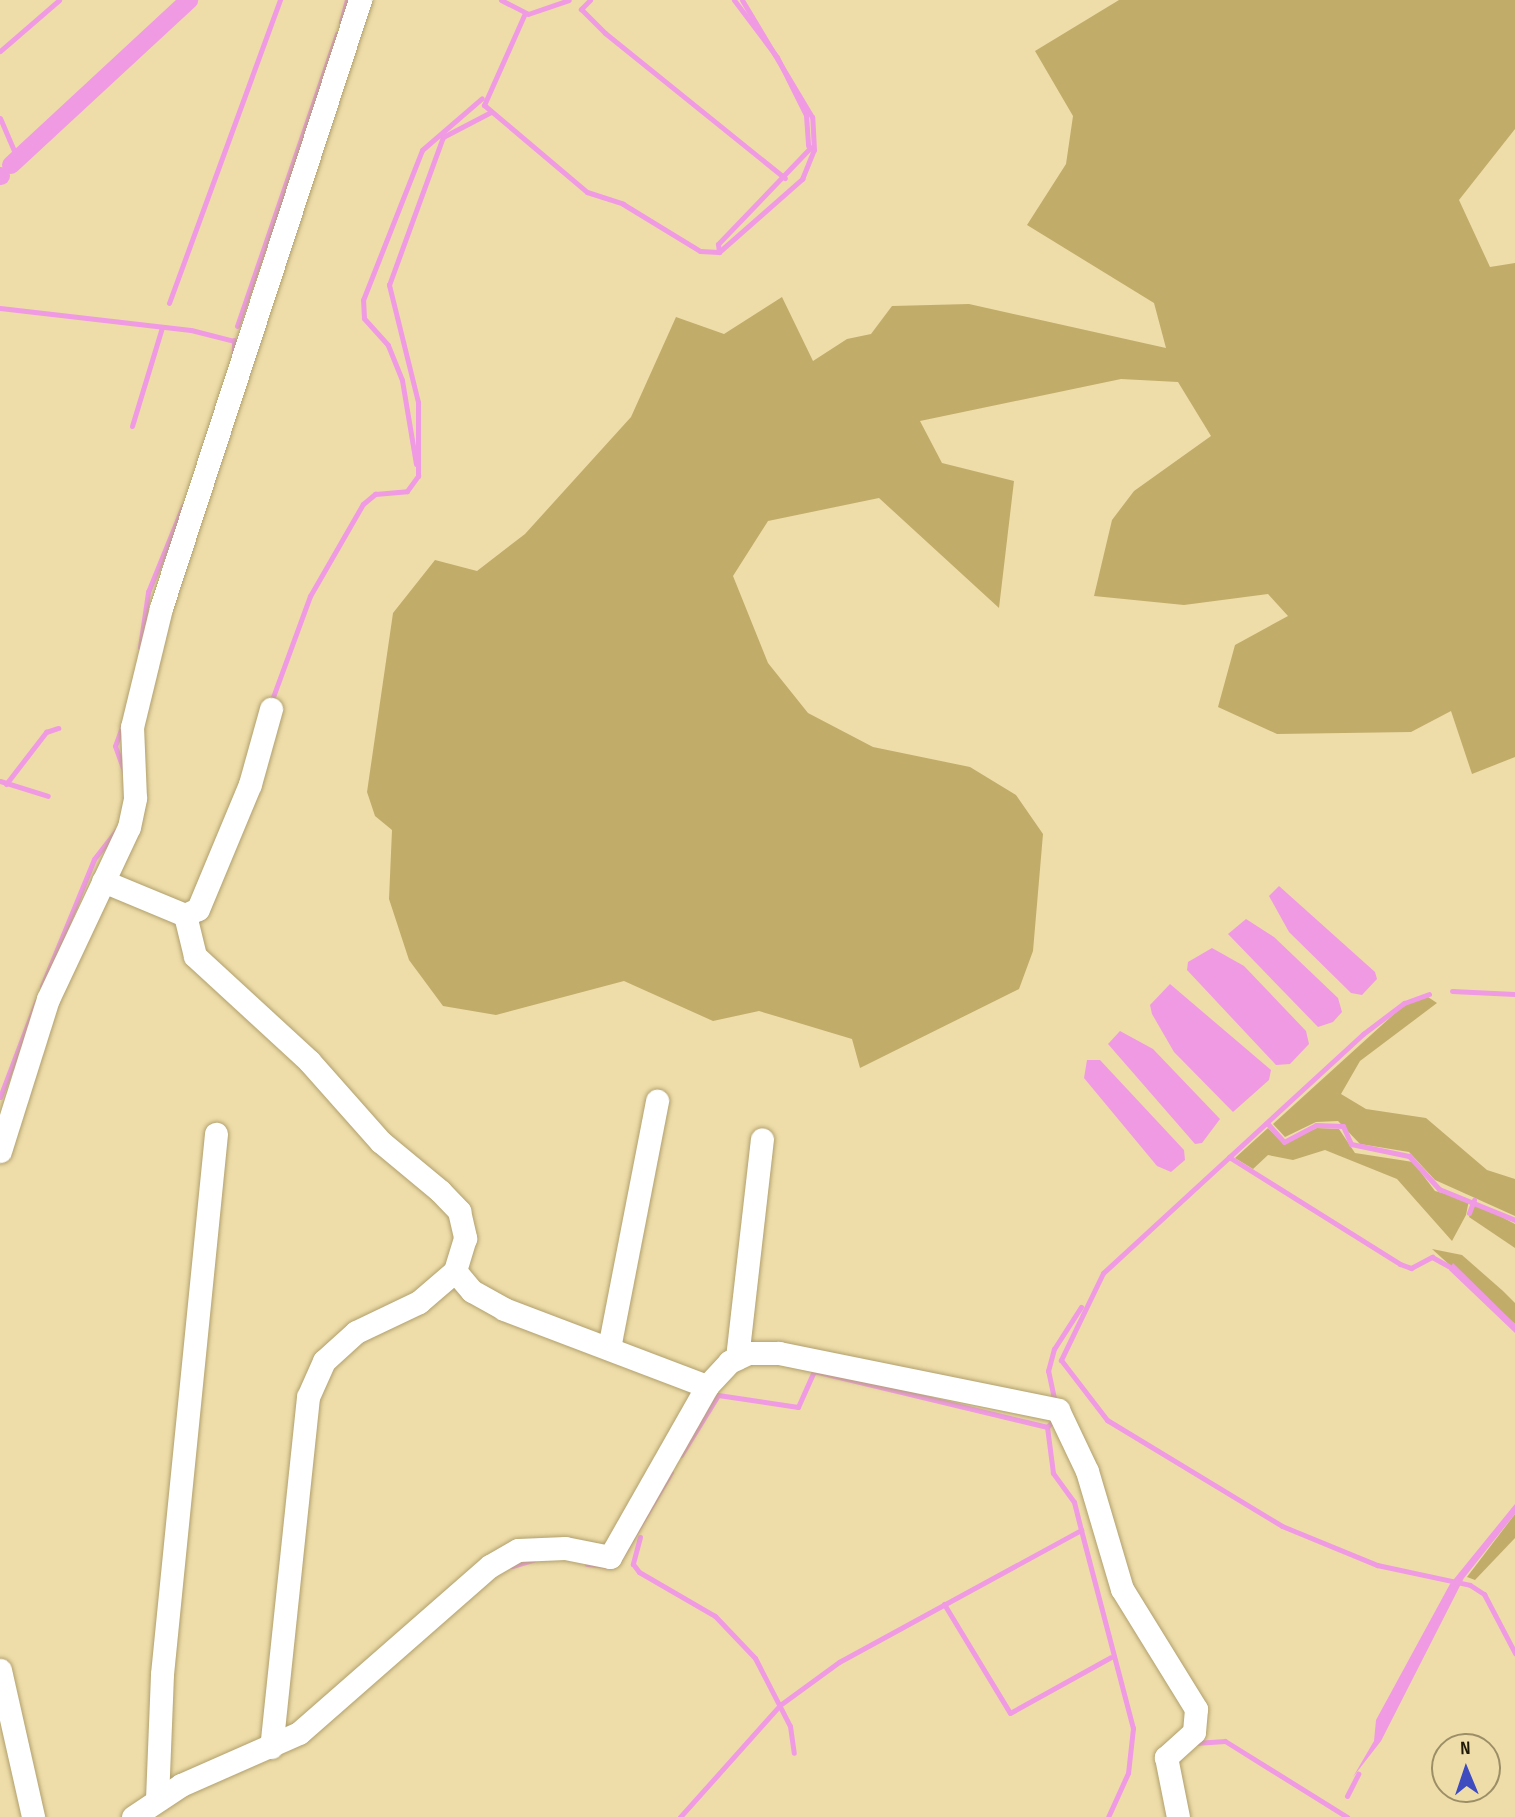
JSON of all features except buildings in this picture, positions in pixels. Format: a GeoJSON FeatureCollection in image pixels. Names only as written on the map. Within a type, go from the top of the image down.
{"type":"FeatureCollection","features":[{"type":"Feature","properties":{"kind":"street"},"geometry":{"type":"LineString","coordinates":[[0,1151],[48,999],[131,817],[132,727],[161,608],[360,0]]}},
{"type":"Feature","properties":{"kind":"street"},"geometry":{"type":"LineString","coordinates":[[185,915],[207,895],[271,709]]}},
{"type":"Feature","properties":{"kind":"street"},"geometry":{"type":"LineString","coordinates":[[103,881],[185,915]]}},
{"type":"Feature","properties":{"kind":"street"},"geometry":{"type":"LineString","coordinates":[[185,915],[195,956],[459,1211],[465,1238],[455,1271],[419,1302],[356,1332],[324,1361],[308,1397],[271,1747]]}},
{"type":"Feature","properties":{"kind":"street"},"geometry":{"type":"LineString","coordinates":[[609,1348],[657,1101]]}},
{"type":"Feature","properties":{"kind":"street"},"geometry":{"type":"LineString","coordinates":[[157,1799],[162,1674],[216,1134]]}},
{"type":"Feature","properties":{"kind":"street"},"geometry":{"type":"LineString","coordinates":[[737,1358],[762,1139]]}},
{"type":"Feature","properties":{"kind":"street"},"geometry":{"type":"LineString","coordinates":[[455,1271],[472,1291],[504,1309],[707,1385]]}},
{"type":"Feature","properties":{"kind":"street"},"geometry":{"type":"LineString","coordinates":[[133,1817],[157,1799],[271,1747],[345,1696],[490,1566],[518,1550],[565,1548],[610,1557],[707,1385],[737,1358],[779,1353],[838,1360],[1058,1410],[1087,1471],[1122,1589],[1196,1709],[1194,1732],[1166,1757],[1178,1817]]}},
{"type":"Feature","properties":{"kind":"street"},"geometry":{"type":"LineString","coordinates":[[0,1670],[33,1817]]}},
{"type":"Feature","properties":{"kind":"shaded area"},"geometry":{"type":"Polygon","coordinates":[[[1119,0],[1515,0],[1515,129],[1459,200],[1490,267],[1515,263],[1515,757],[1472,774],[1451,711],[1411,732],[1277,734],[1218,707],[1235,645],[1288,616],[1268,594],[1184,605],[1094,596],[1112,520],[1134,491],[1211,436],[1178,382],[1121,379],[920,421],[942,463],[1014,481],[999,608],[879,498],[768,521],[733,576],[768,663],[808,713],[873,747],[970,767],[1016,795],[1043,834],[1033,951],[1019,989],[860,1068],[852,1039],[759,1011],[713,1021],[624,981],[496,1015],[443,1006],[409,960],[389,899],[392,830],[375,816],[367,792],[393,613],[435,560],[477,571],[525,534],[631,417],[676,317],[724,334],[782,297],[813,361],[847,339],[871,334],[892,306],[969,304],[1166,348],[1154,303],[1027,225],[1066,164],[1073,116],[1035,51],[1119,0]]]}},
{"type":"Feature","properties":{"kind":"shaded area"},"geometry":{"type":"Polygon","coordinates":[[[1279,886],[1375,972],[1377,979],[1362,995],[1351,993],[1289,932],[1269,896],[1279,886]]]}},
{"type":"Feature","properties":{"kind":"shaded area"},"geometry":{"type":"Polygon","coordinates":[[[1246,919],[1274,937],[1338,998],[1342,1012],[1333,1022],[1318,1027],[1228,934],[1246,919]]]}},
{"type":"Feature","properties":{"kind":"shaded area"},"geometry":{"type":"Polygon","coordinates":[[[1212,948],[1244,966],[1306,1031],[1309,1044],[1290,1064],[1276,1065],[1187,970],[1188,962],[1212,948]]]}},
{"type":"Feature","properties":{"kind":"shaded area"},"geometry":{"type":"Polygon","coordinates":[[[1170,984],[1271,1070],[1269,1080],[1233,1112],[1174,1052],[1152,1014],[1150,1005],[1170,984]]]}},
{"type":"Feature","properties":{"kind":"shaded area"},"geometry":{"type":"Polygon","coordinates":[[[1428,997],[1437,1003],[1360,1061],[1341,1094],[1366,1109],[1426,1118],[1487,1170],[1515,1179],[1515,1216],[1435,1180],[1409,1152],[1360,1144],[1338,1121],[1316,1122],[1285,1137],[1273,1124],[1404,1005],[1428,997]]]}},
{"type":"Feature","properties":{"kind":"shaded area"},"geometry":{"type":"Polygon","coordinates":[[[1120,1031],[1153,1049],[1220,1119],[1202,1143],[1195,1144],[1108,1044],[1120,1031]]]}},
{"type":"Feature","properties":{"kind":"shaded area"},"geometry":{"type":"Polygon","coordinates":[[[1087,1060],[1100,1060],[1184,1150],[1185,1160],[1171,1172],[1157,1166],[1084,1078],[1087,1060]]]}},
{"type":"Feature","properties":{"kind":"shaded area"},"geometry":{"type":"Polygon","coordinates":[[[1268,1128],[1283,1143],[1317,1128],[1339,1129],[1355,1153],[1413,1162],[1435,1191],[1469,1200],[1466,1215],[1452,1241],[1397,1179],[1325,1150],[1293,1160],[1268,1155],[1253,1169],[1235,1158],[1268,1128]]]}},
{"type":"Feature","properties":{"kind":"shaded area"},"geometry":{"type":"Polygon","coordinates":[[[1475,1203],[1515,1224],[1515,1248],[1469,1217],[1475,1203]]]}},
{"type":"Feature","properties":{"kind":"shaded area"},"geometry":{"type":"Polygon","coordinates":[[[1432,1249],[1462,1255],[1503,1291],[1515,1303],[1515,1324],[1432,1249]]]}},
{"type":"Feature","properties":{"kind":"shaded area"},"geometry":{"type":"Polygon","coordinates":[[[1453,1263],[1515,1324],[1515,1333],[1449,1270],[1453,1263]]]}},
{"type":"Feature","properties":{"kind":"shaded area"},"geometry":{"type":"Polygon","coordinates":[[[1515,1504],[1515,1514],[1464,1578],[1381,1741],[1353,1777],[1374,1741],[1376,1720],[1450,1584],[1515,1504]]]}},
{"type":"Feature","properties":{"kind":"shaded area"},"geometry":{"type":"Polygon","coordinates":[[[1515,1514],[1515,1538],[1475,1580],[1467,1577],[1515,1514]]]}},
{"type":"Feature","properties":{"kind":"waterway"},"geometry":{"type":"LineString","coordinates":[[0,51],[59,0]]}},
{"type":"Feature","properties":{"kind":"waterway"},"geometry":{"type":"LineString","coordinates":[[11,165],[189,0]]}},
{"type":"Feature","properties":{"kind":"waterway"},"geometry":{"type":"LineString","coordinates":[[169,303],[280,0]]}},
{"type":"Feature","properties":{"kind":"waterway"},"geometry":{"type":"LineString","coordinates":[[341,22],[347,0]]}},
{"type":"Feature","properties":{"kind":"waterway"},"geometry":{"type":"LineString","coordinates":[[501,0],[528,14],[569,0]]}},
{"type":"Feature","properties":{"kind":"waterway"},"geometry":{"type":"LineString","coordinates":[[590,0],[581,9],[605,33],[785,178]]}},
{"type":"Feature","properties":{"kind":"waterway"},"geometry":{"type":"LineString","coordinates":[[734,0],[777,57],[806,115],[808,146]]}},
{"type":"Feature","properties":{"kind":"waterway"},"geometry":{"type":"LineString","coordinates":[[525,13],[484,105],[587,192],[623,204],[700,251],[719,252],[802,179],[814,150],[812,117],[742,0]]}},
{"type":"Feature","properties":{"kind":"waterway"},"geometry":{"type":"LineString","coordinates":[[237,326],[337,34]]}},
{"type":"Feature","properties":{"kind":"waterway"},"geometry":{"type":"LineString","coordinates":[[416,464],[402,380],[388,345],[364,318],[363,300],[422,150],[482,98]]}},
{"type":"Feature","properties":{"kind":"waterway"},"geometry":{"type":"LineString","coordinates":[[273,697],[310,596],[363,504],[375,494],[407,491],[418,476],[418,402],[389,285],[443,137],[491,112]]}},
{"type":"Feature","properties":{"kind":"waterway"},"geometry":{"type":"LineString","coordinates":[[0,118],[18,160]]}},
{"type":"Feature","properties":{"kind":"waterway"},"geometry":{"type":"LineString","coordinates":[[719,252],[718,244],[811,147]]}},
{"type":"Feature","properties":{"kind":"waterway"},"geometry":{"type":"LineString","coordinates":[[0,308],[191,330],[234,341]]}},
{"type":"Feature","properties":{"kind":"waterway"},"geometry":{"type":"LineString","coordinates":[[132,426],[162,327]]}},
{"type":"Feature","properties":{"kind":"waterway"},"geometry":{"type":"LineString","coordinates":[[234,340],[234,355]]}},
{"type":"Feature","properties":{"kind":"waterway"},"geometry":{"type":"LineString","coordinates":[[140,647],[148,592],[183,506]]}},
{"type":"Feature","properties":{"kind":"waterway"},"geometry":{"type":"LineString","coordinates":[[123,724],[115,746],[124,771]]}},
{"type":"Feature","properties":{"kind":"waterway"},"geometry":{"type":"LineString","coordinates":[[6,784],[46,732],[58,728]]}},
{"type":"Feature","properties":{"kind":"waterway"},"geometry":{"type":"LineString","coordinates":[[0,781],[48,796]]}},
{"type":"Feature","properties":{"kind":"waterway"},"geometry":{"type":"LineString","coordinates":[[42,986],[94,859],[117,830]]}},
{"type":"Feature","properties":{"kind":"waterway"},"geometry":{"type":"LineString","coordinates":[[1452,991],[1515,994]]}},
{"type":"Feature","properties":{"kind":"waterway"},"geometry":{"type":"LineString","coordinates":[[1429,994],[1404,1003],[1363,1034],[1103,1273],[1061,1360],[1107,1420],[1282,1526],[1377,1565],[1470,1585],[1484,1594],[1515,1653]]}},
{"type":"Feature","properties":{"kind":"waterway"},"geometry":{"type":"LineString","coordinates":[[0,1097],[36,1002]]}},
{"type":"Feature","properties":{"kind":"waterway"},"geometry":{"type":"LineString","coordinates":[[1267,1123],[1284,1142],[1316,1125],[1343,1126],[1351,1144],[1409,1156],[1439,1189],[1515,1220]]}},
{"type":"Feature","properties":{"kind":"waterway"},"geometry":{"type":"LineString","coordinates":[[1229,1157],[1400,1264],[1411,1268],[1432,1257],[1455,1270]]}},
{"type":"Feature","properties":{"kind":"waterway"},"geometry":{"type":"LineString","coordinates":[[1469,1213],[1474,1200]]}},
{"type":"Feature","properties":{"kind":"waterway"},"geometry":{"type":"LineString","coordinates":[[1055,1403],[1048,1371],[1054,1349],[1081,1307]]}},
{"type":"Feature","properties":{"kind":"waterway"},"geometry":{"type":"LineString","coordinates":[[681,1455],[718,1395],[798,1407],[814,1371],[1047,1427]]}},
{"type":"Feature","properties":{"kind":"waterway"},"geometry":{"type":"LineString","coordinates":[[680,1817],[780,1705],[839,1662],[1081,1530],[1074,1502],[1053,1473],[1047,1427],[1055,1419]]}},
{"type":"Feature","properties":{"kind":"waterway"},"geometry":{"type":"LineString","coordinates":[[619,1560],[671,1472]]}},
{"type":"Feature","properties":{"kind":"waterway"},"geometry":{"type":"LineString","coordinates":[[1081,1530],[1133,1728],[1128,1773],[1108,1817]]}},
{"type":"Feature","properties":{"kind":"waterway"},"geometry":{"type":"LineString","coordinates":[[640,1537],[633,1564],[639,1572],[715,1616],[755,1658],[790,1726],[794,1753]]}},
{"type":"Feature","properties":{"kind":"waterway"},"geometry":{"type":"LineString","coordinates":[[512,1566],[533,1560]]}},
{"type":"Feature","properties":{"kind":"waterway"},"geometry":{"type":"LineString","coordinates":[[587,1564],[608,1566]]}},
{"type":"Feature","properties":{"kind":"waterway"},"geometry":{"type":"LineString","coordinates":[[944,1604],[1010,1713],[1111,1657]]}},
{"type":"Feature","properties":{"kind":"waterway"},"geometry":{"type":"LineString","coordinates":[[1195,1743],[1225,1741],[1347,1817]]}},
{"type":"Feature","properties":{"kind":"waterway"},"geometry":{"type":"LineString","coordinates":[[1347,1796],[1358,1774]]}}]}
